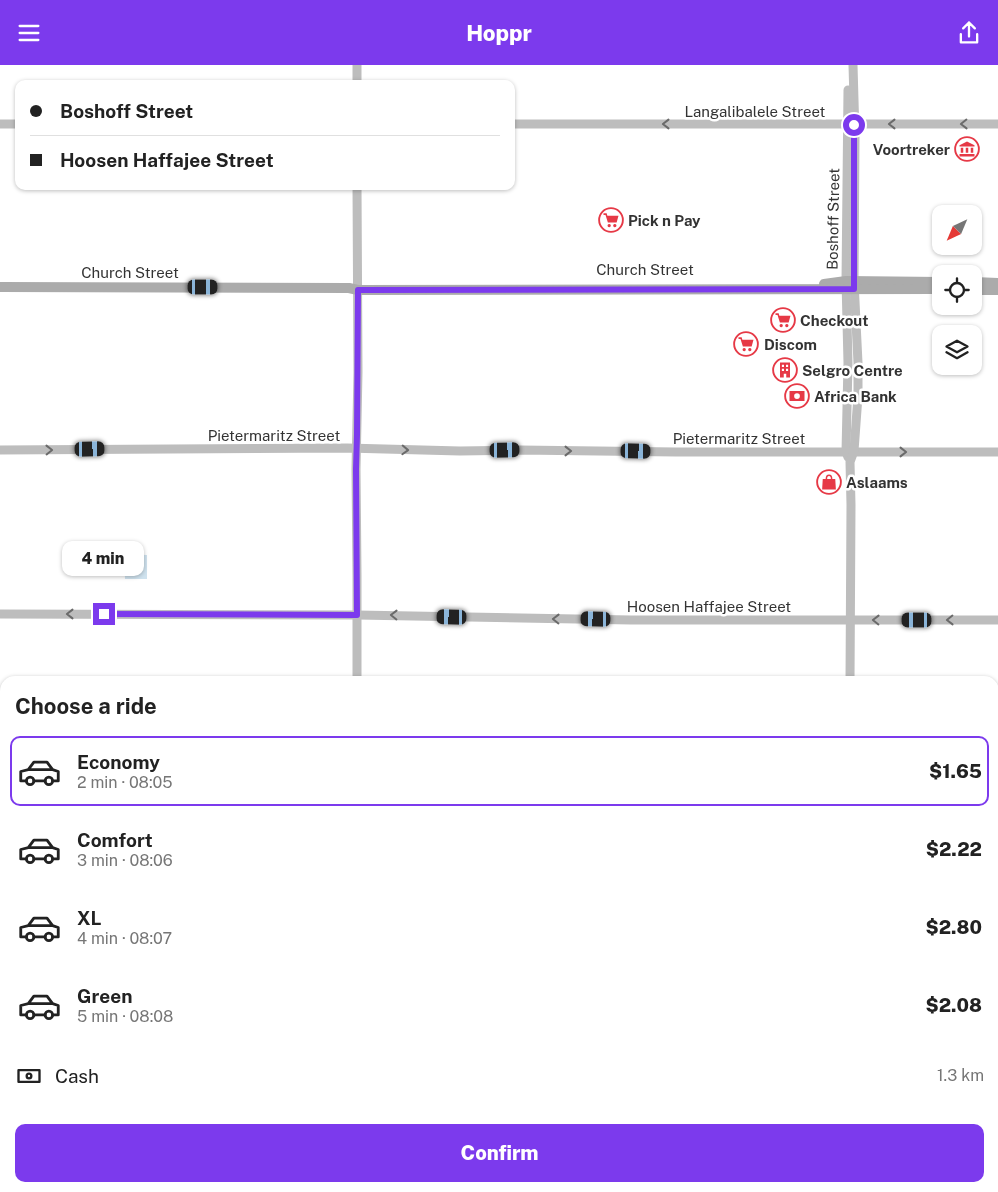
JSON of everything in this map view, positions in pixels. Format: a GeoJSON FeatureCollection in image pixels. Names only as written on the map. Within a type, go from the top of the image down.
{"type":"FeatureCollection","features":[{"type":"Feature","properties":{"kind":"main road","name":"Church Street"},"geometry":{"type":"LineString","coordinates":[[0,287],[850,285],[932,281]]}},
{"type":"Feature","properties":{"kind":"main road"},"geometry":{"type":"LineString","coordinates":[[982,282],[998,283]]}},
{"type":"Feature","properties":{"kind":"main road","name":"Church Street"},"geometry":{"type":"LineString","coordinates":[[850,285],[932,289]]}},
{"type":"Feature","properties":{"kind":"main road"},"geometry":{"type":"LineString","coordinates":[[982,290],[998,290]]}},
{"type":"Feature","properties":{"kind":"street"},"geometry":{"type":"LineString","coordinates":[[357,65],[357,80]]}},
{"type":"Feature","properties":{"kind":"street","name":"Boshoff Street"},"geometry":{"type":"LineString","coordinates":[[849,65],[851,125]]}},
{"type":"Feature","properties":{"kind":"street","name":"Boshoff Street"},"geometry":{"type":"LineString","coordinates":[[850,676],[850,452],[858,396],[857,345],[850,285],[853,65]]}},
{"type":"Feature","properties":{"kind":"street"},"geometry":{"type":"LineString","coordinates":[[0,123],[15,124]]}},
{"type":"Feature","properties":{"kind":"street","name":"Langalibalele Street"},"geometry":{"type":"LineString","coordinates":[[515,125],[998,123]]}},
{"type":"Feature","properties":{"kind":"street"},"geometry":{"type":"LineString","coordinates":[[357,190],[355,287],[357,676]]}},
{"type":"Feature","properties":{"kind":"street","name":"Pietermaritz Street"},"geometry":{"type":"LineString","coordinates":[[0,450],[357,449],[656,452],[998,452]]}},
{"type":"Feature","properties":{"kind":"street","name":"Hoosen Haffajee Street"},"geometry":{"type":"LineString","coordinates":[[0,614],[357,615],[631,620],[998,620]]}},
{"type":"Feature","properties":{"kind":"water"},"geometry":{"type":"Polygon","coordinates":[[[124,554],[147,555],[147,579],[125,579],[124,554]]]}},
{"type":"Feature","properties":{"kind":"place","name":"Voortreker"},"geometry":{"type":"Point","coordinates":[967,149]}},
{"type":"Feature","properties":{"kind":"place","name":"Pick n Pay"},"geometry":{"type":"Point","coordinates":[611,220]}},
{"type":"Feature","properties":{"kind":"place","name":"Checkout"},"geometry":{"type":"Point","coordinates":[783,320]}},
{"type":"Feature","properties":{"kind":"place","name":"Discom"},"geometry":{"type":"Point","coordinates":[746,344]}},
{"type":"Feature","properties":{"kind":"place","name":"Selgro Centre"},"geometry":{"type":"Point","coordinates":[785,370]}},
{"type":"Feature","properties":{"kind":"place","name":"Africa Bank"},"geometry":{"type":"Point","coordinates":[797,396]}},
{"type":"Feature","properties":{"kind":"place","name":"Aslaams"},"geometry":{"type":"Point","coordinates":[829,482]}},
{"type":"Feature","properties":{"kind":"route"},"geometry":{"type":"LineString","coordinates":[[104,614],[357,615],[358,290],[854,289],[854,125]]}}]}
